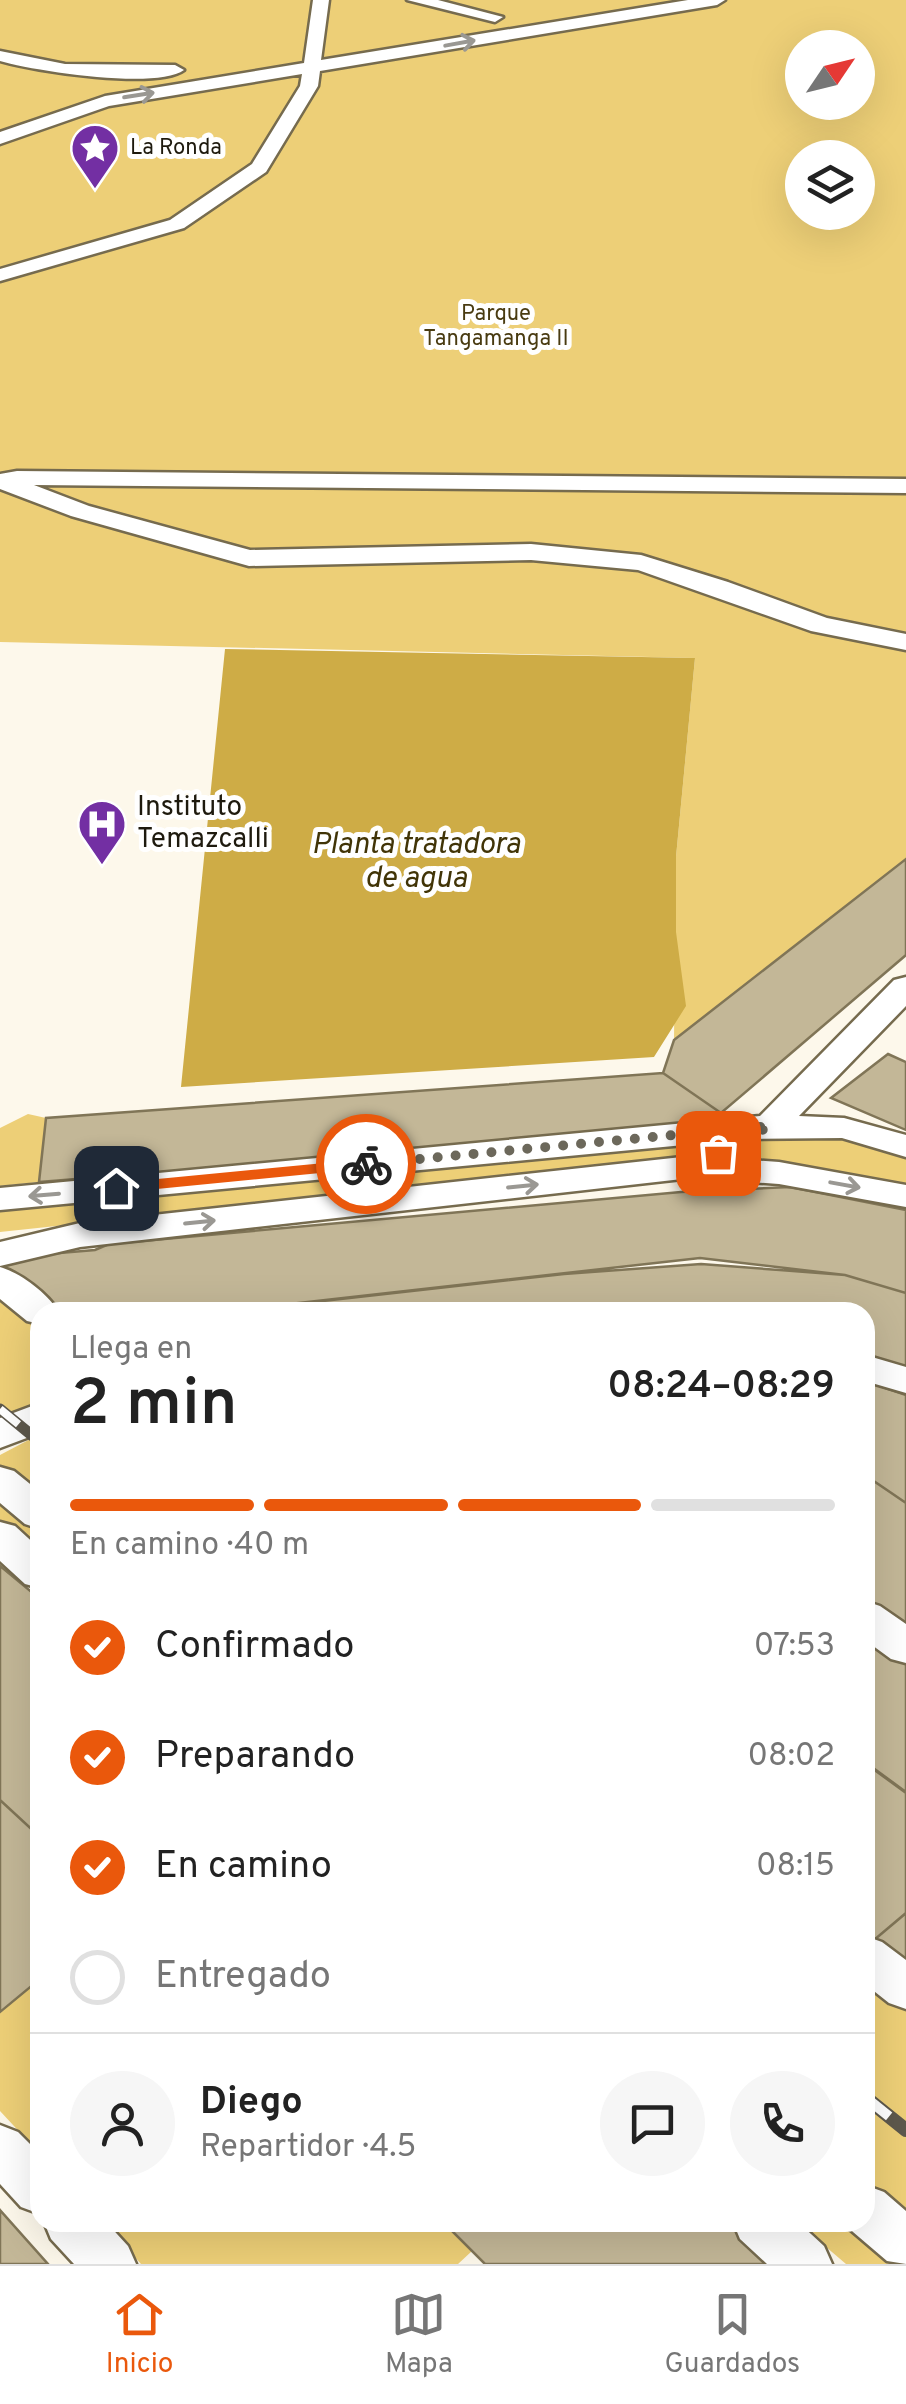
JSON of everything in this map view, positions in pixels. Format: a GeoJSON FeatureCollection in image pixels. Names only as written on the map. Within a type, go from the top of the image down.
{"type":"FeatureCollection","features":[{"type":"Feature","properties":{"kind":"street"},"geometry":{"type":"LineString","coordinates":[[297,50],[321,0]]}},
{"type":"Feature","properties":{"kind":"street"},"geometry":{"type":"LineString","coordinates":[[416,0],[504,16],[442,26]]}},
{"type":"Feature","properties":{"kind":"street"},"geometry":{"type":"LineString","coordinates":[[4,134],[105,100],[717,0]]}},
{"type":"Feature","properties":{"kind":"street"},"geometry":{"type":"LineString","coordinates":[[0,56],[57,69],[108,73],[186,70],[336,43]]}},
{"type":"Feature","properties":{"kind":"street"},"geometry":{"type":"LineString","coordinates":[[0,275],[177,224],[259,168],[309,86],[308,68],[297,50]]}},
{"type":"Feature","properties":{"kind":"street"},"geometry":{"type":"LineString","coordinates":[[105,100],[108,73]]}},
{"type":"Feature","properties":{"kind":"street"},"geometry":{"type":"LineString","coordinates":[[0,480],[906,486]]}},
{"type":"Feature","properties":{"kind":"street"},"geometry":{"type":"LineString","coordinates":[[0,480],[80,511],[249,558],[531,552],[642,563],[820,625],[906,642]]}},
{"type":"Feature","properties":{"kind":"street"},"geometry":{"type":"LineString","coordinates":[[692,1167],[770,1126],[906,986]]}},
{"type":"Feature","properties":{"kind":"street"},"geometry":{"type":"LineString","coordinates":[[0,1199],[770,1126],[844,1128],[906,1146]]}},
{"type":"Feature","properties":{"kind":"street"},"geometry":{"type":"LineString","coordinates":[[0,1254],[80,1236],[692,1167],[779,1173],[906,1196]]}},
{"type":"Feature","properties":{"kind":"street"},"geometry":{"type":"LineString","coordinates":[[0,1279],[30,1304]]}},
{"type":"Feature","properties":{"kind":"street"},"geometry":{"type":"LineString","coordinates":[[875,1371],[906,1380]]}},
{"type":"Feature","properties":{"kind":"street"},"geometry":{"type":"LineString","coordinates":[[0,1434],[30,1421]]}},
{"type":"Feature","properties":{"kind":"street"},"geometry":{"type":"LineString","coordinates":[[0,1481],[30,1506]]}},
{"type":"Feature","properties":{"kind":"street"},"geometry":{"type":"LineString","coordinates":[[0,1537],[30,1564]]}},
{"type":"Feature","properties":{"kind":"street"},"geometry":{"type":"LineString","coordinates":[[875,1625],[906,1647]]}},
{"type":"Feature","properties":{"kind":"street"},"geometry":{"type":"LineString","coordinates":[[875,1964],[906,1988]]}},
{"type":"Feature","properties":{"kind":"street"},"geometry":{"type":"LineString","coordinates":[[0,2148],[30,2180]]}},
{"type":"Feature","properties":{"kind":"street"},"geometry":{"type":"LineString","coordinates":[[875,2218],[906,2244]]}},
{"type":"Feature","properties":{"kind":"street"},"geometry":{"type":"LineString","coordinates":[[79,2232],[109,2264]]}},
{"type":"Feature","properties":{"kind":"street"},"geometry":{"type":"LineString","coordinates":[[770,2232],[805,2264]]}},
{"type":"Feature","properties":{"kind":"green space","name":"Parque Tangamanga II"},"geometry":{"type":"Polygon","coordinates":[[[0,0],[906,0],[906,859],[674,1040],[676,857],[695,658],[0,642],[0,0]]]}},
{"type":"Feature","properties":{"kind":"green space"},"geometry":{"type":"Polygon","coordinates":[[[28,1114],[46,1118],[39,1182],[0,1186],[0,1128],[28,1114]]]}},
{"type":"Feature","properties":{"kind":"green space"},"geometry":{"type":"Polygon","coordinates":[[[738,1129],[846,1136],[906,1158],[906,1196],[716,1156],[0,1232],[0,1204],[738,1129]]]}},
{"type":"Feature","properties":{"kind":"green space"},"geometry":{"type":"Polygon","coordinates":[[[0,1298],[30,1323],[30,1414],[0,1428],[0,1298]]]}},
{"type":"Feature","properties":{"kind":"green space"},"geometry":{"type":"Polygon","coordinates":[[[30,1439],[30,1556],[0,1531],[0,1455],[30,1439]]]}},
{"type":"Feature","properties":{"kind":"green space"},"geometry":{"type":"Polygon","coordinates":[[[875,1985],[906,2009],[906,2264],[846,2264],[809,2232],[875,2232],[875,1985]]]}},
{"type":"Feature","properties":{"kind":"green space"},"geometry":{"type":"Polygon","coordinates":[[[30,1987],[30,2143],[0,2111],[0,2012],[30,1987]]]}},
{"type":"Feature","properties":{"kind":"green space"},"geometry":{"type":"Polygon","coordinates":[[[112,2232],[452,2232],[472,2251],[458,2264],[141,2264],[112,2232]]]}},
{"type":"Feature","properties":{"kind":"water","name":"Planta tratadora de agua"},"geometry":{"type":"Polygon","coordinates":[[[225,649],[695,658],[676,857],[676,932],[686,1006],[654,1057],[181,1087],[225,649]]]}},
{"type":"Feature","properties":{"kind":"building"},"geometry":{"type":"Polygon","coordinates":[[[906,859],[906,955],[721,1113],[663,1073],[674,1040],[906,859]]]}},
{"type":"Feature","properties":{"kind":"building"},"geometry":{"type":"Polygon","coordinates":[[[888,1054],[906,1062],[906,1130],[831,1098],[888,1054]]]}},
{"type":"Feature","properties":{"kind":"building"},"geometry":{"type":"Polygon","coordinates":[[[663,1073],[721,1113],[657,1132],[39,1182],[46,1118],[663,1073]]]}},
{"type":"Feature","properties":{"kind":"building"},"geometry":{"type":"Polygon","coordinates":[[[790,1187],[906,1210],[906,1293],[845,1275],[700,1258],[307,1302],[46,1302],[0,1268],[0,1258],[95,1250],[109,1244],[681,1192],[790,1187]]]}},
{"type":"Feature","properties":{"kind":"building"},"geometry":{"type":"Polygon","coordinates":[[[701,1264],[845,1275],[906,1293],[906,1369],[875,1359],[875,1302],[313,1302],[564,1274],[701,1264]]]}},
{"type":"Feature","properties":{"kind":"building"},"geometry":{"type":"Polygon","coordinates":[[[875,1384],[906,1395],[906,1503],[875,1482],[875,1384]]]}},
{"type":"Feature","properties":{"kind":"building"},"geometry":{"type":"Polygon","coordinates":[[[875,1482],[906,1503],[906,1631],[875,1608],[875,1482]]]}},
{"type":"Feature","properties":{"kind":"building"},"geometry":{"type":"Polygon","coordinates":[[[0,1566],[30,1591],[30,1828],[0,1800],[0,1566]]]}},
{"type":"Feature","properties":{"kind":"building"},"geometry":{"type":"Polygon","coordinates":[[[875,1640],[906,1663],[906,1793],[875,1770],[875,1640]]]}},
{"type":"Feature","properties":{"kind":"building"},"geometry":{"type":"Polygon","coordinates":[[[875,1769],[906,1792],[906,1913],[875,1939],[875,1769]]]}},
{"type":"Feature","properties":{"kind":"building"},"geometry":{"type":"Polygon","coordinates":[[[0,1800],[30,1828],[30,1987],[0,2012],[0,1800]]]}},
{"type":"Feature","properties":{"kind":"building"},"geometry":{"type":"Polygon","coordinates":[[[906,1913],[906,1965],[875,1939],[906,1913]]]}},
{"type":"Feature","properties":{"kind":"building"},"geometry":{"type":"Polygon","coordinates":[[[0,2210],[48,2264],[0,2264],[0,2210]]]}},
{"type":"Feature","properties":{"kind":"building"},"geometry":{"type":"Polygon","coordinates":[[[453,2232],[742,2232],[777,2264],[485,2264],[453,2232]]]}},
{"type":"Feature","properties":{"kind":"railway"},"geometry":{"type":"LineString","coordinates":[[0,1409],[30,1434]]}},
{"type":"Feature","properties":{"kind":"railway"},"geometry":{"type":"LineString","coordinates":[[875,2105],[906,2130]]}},
{"type":"Feature","properties":{"kind":"way so far"},"geometry":{"type":"LineString","coordinates":[[366,1164],[770,1126],[718,1153]]}},
{"type":"Feature","properties":{"kind":"place","name":"La Ronda"},"geometry":{"type":"Point","coordinates":[95,190]}},
{"type":"Feature","properties":{"kind":"place","name":"Instituto Temazcalli"},"geometry":{"type":"Point","coordinates":[102,866]}},
{"type":"Feature","properties":{"kind":"route"},"geometry":{"type":"LineString","coordinates":[[116,1188],[366,1164]]}}]}
